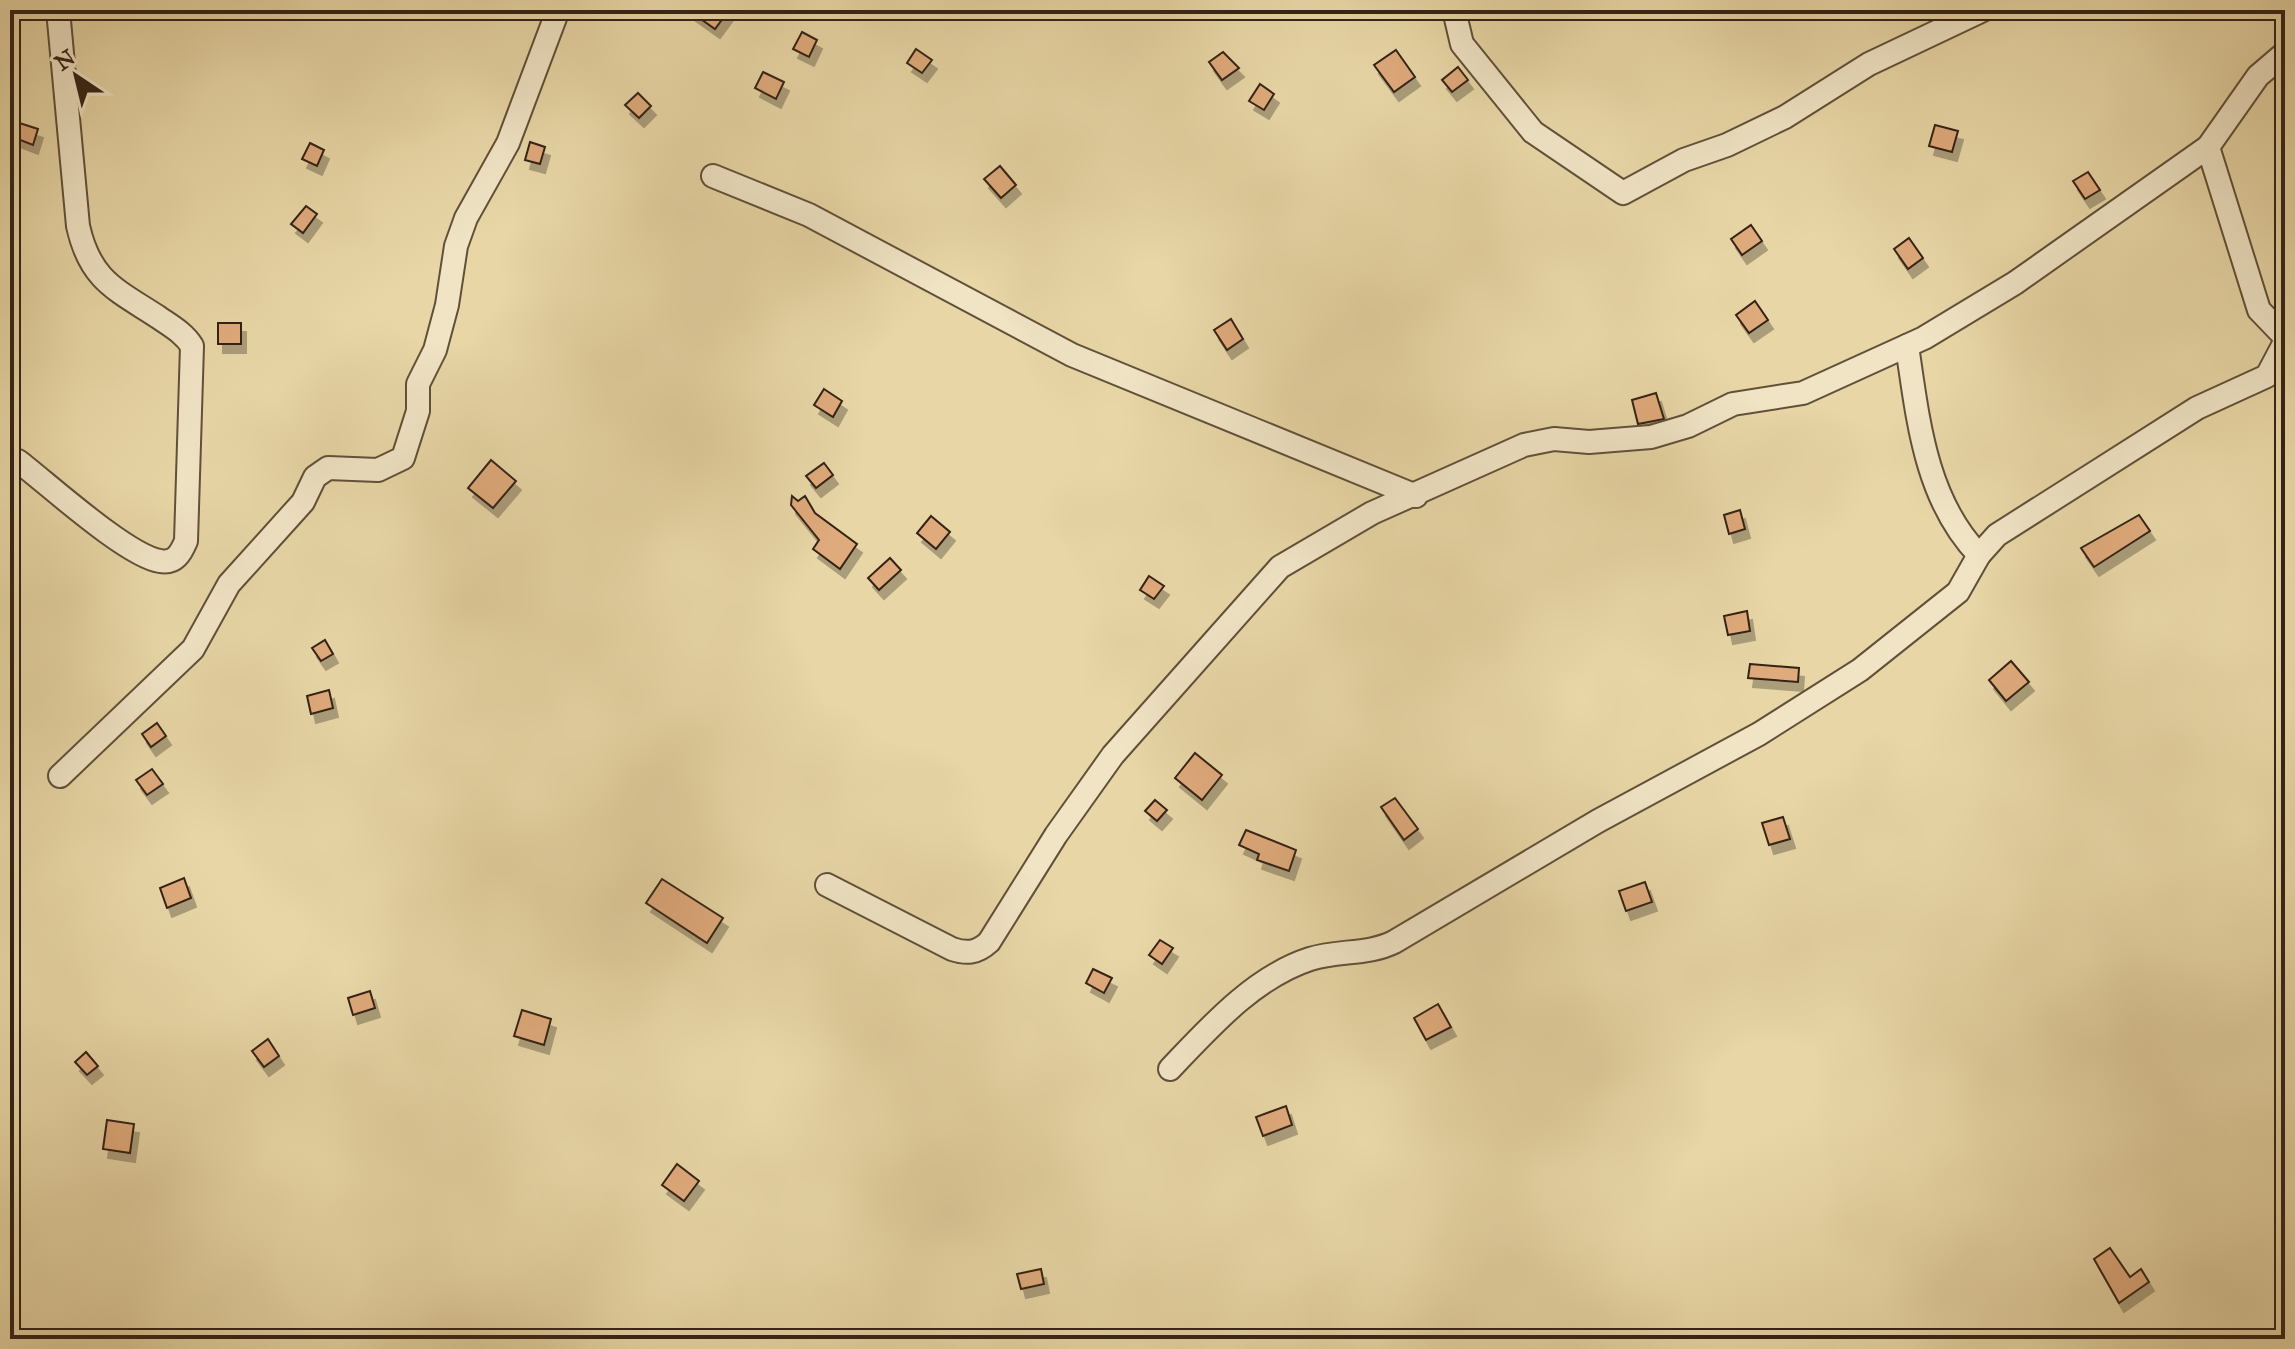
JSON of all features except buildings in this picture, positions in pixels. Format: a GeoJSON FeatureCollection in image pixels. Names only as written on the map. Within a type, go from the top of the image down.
{"type":"FeatureCollection","features":[{"type":"Feature","properties":{"kind":"street"},"geometry":{"type":"LineString","coordinates":[[18,461],[119,539],[149,557],[160,561],[173,560],[181,553],[186,541],[192,346],[177,329],[102,281],[84,251],[78,226],[58,10]]}},
{"type":"Feature","properties":{"kind":"street"},"geometry":{"type":"LineString","coordinates":[[60,776],[193,649],[229,584],[303,502],[315,477],[328,468],[378,470],[403,458],[418,411],[418,384],[435,350],[447,305],[456,246],[466,218],[508,143],[558,10]]}},
{"type":"Feature","properties":{"kind":"street"},"geometry":{"type":"LineString","coordinates":[[1454,10],[1462,44],[1533,132],[1623,193],[1684,160],[1727,145],[1785,117],[1869,64],[1983,10]]}},
{"type":"Feature","properties":{"kind":"street"},"geometry":{"type":"LineString","coordinates":[[827,885],[952,949],[964,953],[979,951],[989,942],[1056,835],[1113,755],[1280,567],[1372,513],[1416,496],[1524,445],[1554,439],[1589,442],[1651,437],[1688,426],[1733,404],[1803,393],[1907,346],[2015,283],[2208,147],[2258,76],[2285,53]]}},
{"type":"Feature","properties":{"kind":"street"},"geometry":{"type":"LineString","coordinates":[[1170,1069],[1220,1017],[1270,981],[1310,959],[1382,948],[1598,821],[1759,734],[1860,670],[1958,592],[1979,555],[1997,535],[2197,408],[2267,376],[2285,339],[2259,310],[2208,147]]}},
{"type":"Feature","properties":{"kind":"street"},"geometry":{"type":"LineString","coordinates":[[713,176],[809,215],[1072,355],[1416,496]]}},
{"type":"Feature","properties":{"kind":"street"},"geometry":{"type":"LineString","coordinates":[[1907,346],[1922,447],[1958,530],[1979,555]]}}]}
